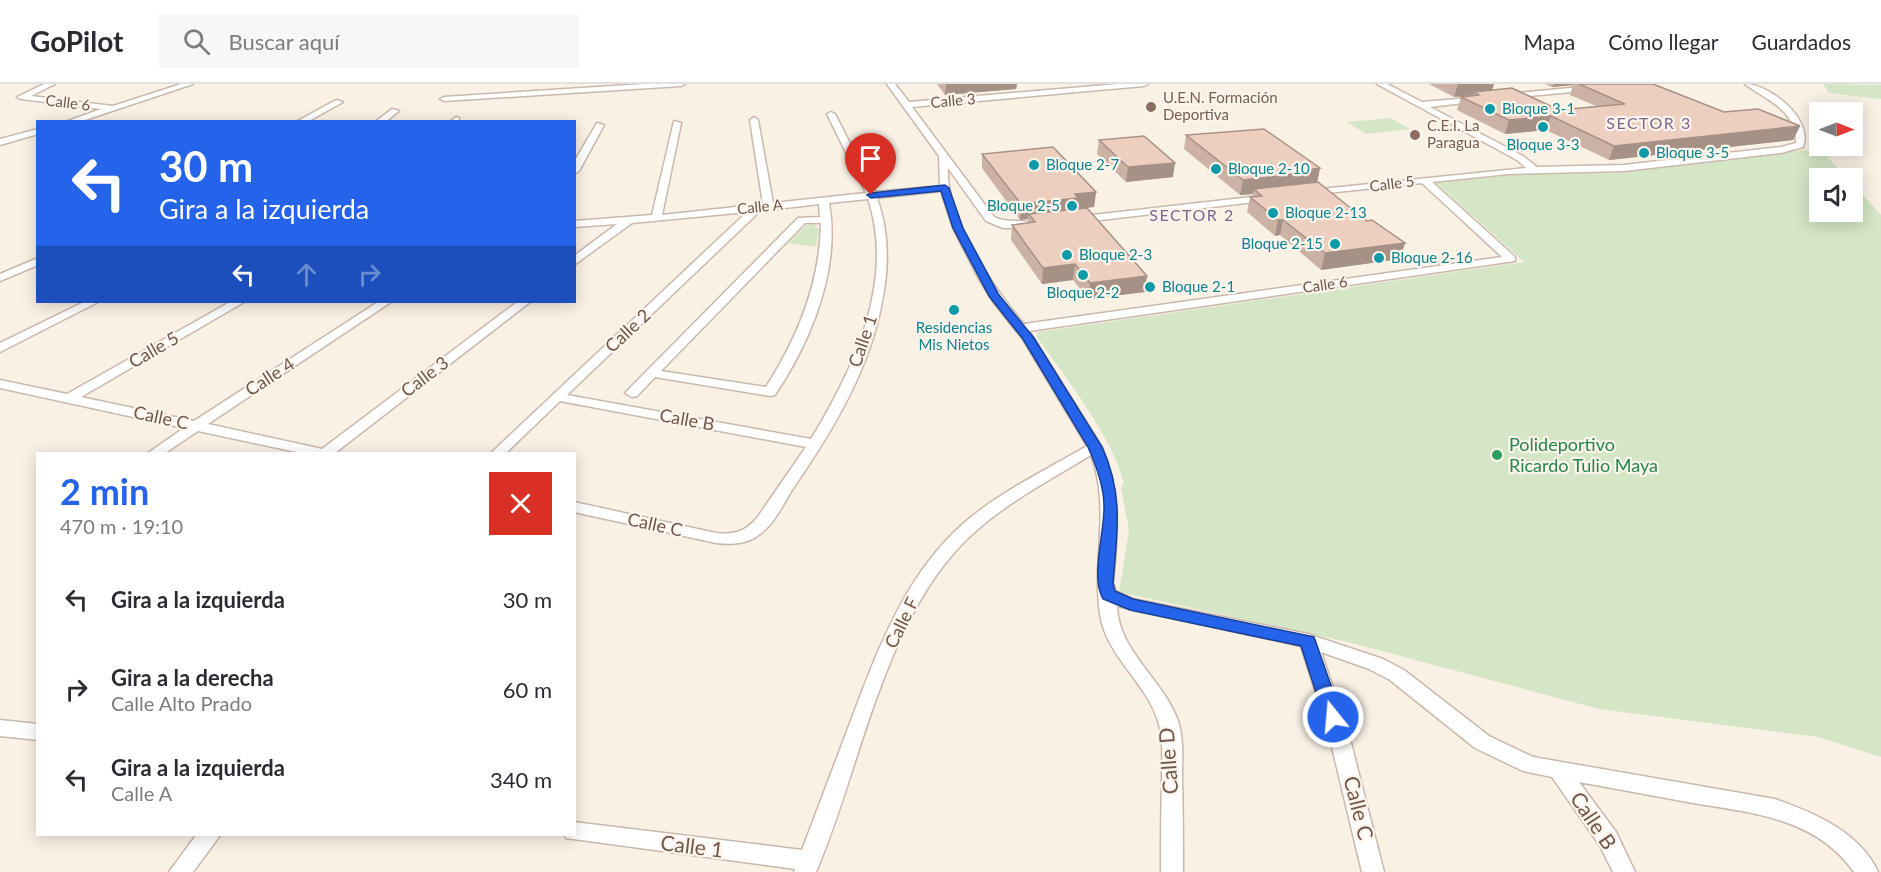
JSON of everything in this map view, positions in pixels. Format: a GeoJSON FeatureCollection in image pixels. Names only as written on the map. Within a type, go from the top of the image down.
{"type":"FeatureCollection","features":[{"type":"Feature","properties":{"kind":"street","name":"Calle 6"},"geometry":{"type":"LineString","coordinates":[[51,84],[21,97],[113,108]]}},
{"type":"Feature","properties":{"kind":"street"},"geometry":{"type":"LineString","coordinates":[[75,120],[189,84]]}},
{"type":"Feature","properties":{"kind":"street"},"geometry":{"type":"LineString","coordinates":[[444,99],[681,84]]}},
{"type":"Feature","properties":{"kind":"street"},"geometry":{"type":"LineString","coordinates":[[891,84],[990,219],[1003,225],[1046,224]]}},
{"type":"Feature","properties":{"kind":"street","name":"Calle 3"},"geometry":{"type":"LineString","coordinates":[[906,105],[1144,84]]}},
{"type":"Feature","properties":{"kind":"street"},"geometry":{"type":"LineString","coordinates":[[1381,84],[1521,158],[1534,170]]}},
{"type":"Feature","properties":{"kind":"street","name":"Calle 5"},"geometry":{"type":"LineString","coordinates":[[1303,194],[1500,171],[1624,168],[1797,147],[1801,142],[1792,115],[1780,101],[1749,84]]}},
{"type":"Feature","properties":{"kind":"street"},"geometry":{"type":"LineString","coordinates":[[1421,105],[1600,87]]}},
{"type":"Feature","properties":{"kind":"street"},"geometry":{"type":"LineString","coordinates":[[304,120],[339,102]]}},
{"type":"Feature","properties":{"kind":"street"},"geometry":{"type":"LineString","coordinates":[[382,120],[395,111]]}},
{"type":"Feature","properties":{"kind":"street","name":"Calle 1"},"geometry":{"type":"LineString","coordinates":[[736,538],[748,534],[761,525],[816,444],[832,418],[859,359],[874,314],[880,274],[881,239],[876,206],[831,114]]}},
{"type":"Feature","properties":{"kind":"street"},"geometry":{"type":"LineString","coordinates":[[754,120],[763,207]]}},
{"type":"Feature","properties":{"kind":"street"},"geometry":{"type":"LineString","coordinates":[[656,218],[677,123]]}},
{"type":"Feature","properties":{"kind":"street"},"geometry":{"type":"LineString","coordinates":[[576,167],[600,125]]}},
{"type":"Feature","properties":{"kind":"street"},"geometry":{"type":"LineString","coordinates":[[0,142],[36,132]]}},
{"type":"Feature","properties":{"kind":"street","name":"Calle D"},"geometry":{"type":"LineString","coordinates":[[944,156],[941,169],[945,188],[958,228],[971,254],[994,296],[1022,328],[1095,447],[1104,466],[1112,505],[1107,606],[1116,638],[1157,698],[1168,721],[1172,751],[1172,872]]}},
{"type":"Feature","properties":{"kind":"street","name":"Calle 6"},"geometry":{"type":"LineString","coordinates":[[1022,328],[1511,259],[1424,180]]}},
{"type":"Feature","properties":{"kind":"street","name":"Calle A"},"geometry":{"type":"LineString","coordinates":[[576,224],[656,218],[945,188]]}},
{"type":"Feature","properties":{"kind":"street"},"geometry":{"type":"LineString","coordinates":[[1062,222],[1281,197]]}},
{"type":"Feature","properties":{"kind":"street"},"geometry":{"type":"LineString","coordinates":[[652,373],[770,392],[794,354],[814,305],[822,268],[826,220],[823,200]]}},
{"type":"Feature","properties":{"kind":"street","name":"Calle 2"},"geometry":{"type":"LineString","coordinates":[[499,452],[763,207]]}},
{"type":"Feature","properties":{"kind":"street"},"geometry":{"type":"LineString","coordinates":[[576,260],[629,220]]}},
{"type":"Feature","properties":{"kind":"street"},"geometry":{"type":"LineString","coordinates":[[632,393],[802,220],[826,220]]}},
{"type":"Feature","properties":{"kind":"street"},"geometry":{"type":"LineString","coordinates":[[0,278],[36,262]]}},
{"type":"Feature","properties":{"kind":"street"},"geometry":{"type":"LineString","coordinates":[[0,348],[90,303]]}},
{"type":"Feature","properties":{"kind":"street","name":"Calle 5"},"geometry":{"type":"LineString","coordinates":[[70,398],[236,303]]}},
{"type":"Feature","properties":{"kind":"street","name":"Calle 4"},"geometry":{"type":"LineString","coordinates":[[157,452],[383,303]]}},
{"type":"Feature","properties":{"kind":"street","name":"Calle 3"},"geometry":{"type":"LineString","coordinates":[[327,452],[523,303]]}},
{"type":"Feature","properties":{"kind":"street","name":"Calle C"},"geometry":{"type":"LineString","coordinates":[[0,384],[316,452]]}},
{"type":"Feature","properties":{"kind":"street","name":"Calle B"},"geometry":{"type":"LineString","coordinates":[[558,397],[816,444]]}},
{"type":"Feature","properties":{"kind":"street","name":"Calle F"},"geometry":{"type":"LineString","coordinates":[[807,866],[874,682],[909,607],[929,573],[955,540],[990,510],[1095,447]]}},
{"type":"Feature","properties":{"kind":"street","name":"Calle C"},"geometry":{"type":"LineString","coordinates":[[576,507],[716,538],[736,538]]}},
{"type":"Feature","properties":{"kind":"street"},"geometry":{"type":"LineString","coordinates":[[1107,589],[1130,604],[1308,641],[1376,664],[1397,675],[1482,742],[1530,765],[1775,808],[1798,815],[1821,827],[1842,843],[1868,872]]}},
{"type":"Feature","properties":{"kind":"street","name":"Calle C"},"geometry":{"type":"LineString","coordinates":[[1308,641],[1339,735],[1373,872]]}},
{"type":"Feature","properties":{"kind":"street"},"geometry":{"type":"LineString","coordinates":[[0,728],[36,732]]}},
{"type":"Feature","properties":{"kind":"street","name":"Calle B"},"geometry":{"type":"LineString","coordinates":[[1559,771],[1608,839],[1624,872]]}},
{"type":"Feature","properties":{"kind":"street","name":"Calle 1"},"geometry":{"type":"LineString","coordinates":[[576,831],[807,866]]}},
{"type":"Feature","properties":{"kind":"street"},"geometry":{"type":"LineString","coordinates":[[180,872],[208,836]]}},
{"type":"Feature","properties":{"kind":"green space"},"geometry":{"type":"Polygon","coordinates":[[[1823,84],[1881,85],[1881,99],[1829,93],[1823,84]]]}},
{"type":"Feature","properties":{"kind":"green space"},"geometry":{"type":"Polygon","coordinates":[[[1391,118],[1410,129],[1366,134],[1347,122],[1391,118]]]}},
{"type":"Feature","properties":{"kind":"green space","name":"Polideportivo Ricardo Tulio Maya"},"geometry":{"type":"Polygon","coordinates":[[[1809,151],[1809,156],[1827,156],[1838,168],[1809,168],[1809,222],[1863,222],[1863,195],[1881,215],[1881,757],[1818,737],[1599,709],[1348,642],[1119,592],[1129,530],[1121,488],[1124,483],[1109,445],[1074,388],[1036,336],[1038,332],[1524,262],[1436,183],[1521,174],[1620,173],[1809,151]]]}},
{"type":"Feature","properties":{"kind":"green space"},"geometry":{"type":"Polygon","coordinates":[[[813,224],[819,229],[816,247],[788,243],[805,226],[813,224]]]}},
{"type":"Feature","properties":{"kind":"building"},"geometry":{"type":"Polygon","coordinates":[[[1579,84],[1653,84],[1724,112],[1758,109],[1800,126],[1614,146],[1551,116],[1509,120],[1461,97],[1479,95],[1474,92],[1512,88],[1559,110],[1625,104],[1579,84]]]}},
{"type":"Feature","properties":{"kind":"building"},"geometry":{"type":"Polygon","coordinates":[[[1264,129],[1320,168],[1301,171],[1305,173],[1243,180],[1186,135],[1264,129]]]}},
{"type":"Feature","properties":{"kind":"building"},"geometry":{"type":"Polygon","coordinates":[[[1144,136],[1175,163],[1128,167],[1099,140],[1144,136]]]}},
{"type":"Feature","properties":{"kind":"building"},"geometry":{"type":"Polygon","coordinates":[[[1053,147],[1096,192],[1075,194],[1078,198],[1021,204],[982,154],[1053,147]]]}},
{"type":"Feature","properties":{"kind":"building"},"geometry":{"type":"Polygon","coordinates":[[[1318,182],[1367,221],[1372,220],[1405,243],[1325,253],[1250,197],[1262,196],[1254,189],[1318,182]]]}},
{"type":"Feature","properties":{"kind":"building"},"geometry":{"type":"Polygon","coordinates":[[[1087,208],[1147,276],[1090,283],[1075,264],[1043,268],[1012,225],[1035,222],[1029,214],[1087,208]]]}},
{"type":"Feature","properties":{"kind":"place","name":"U.E.N. Formación Deportiva"},"geometry":{"type":"Point","coordinates":[1151,107]}},
{"type":"Feature","properties":{"kind":"place","name":"Bloque 3-1"},"geometry":{"type":"Point","coordinates":[1490,109]}},
{"type":"Feature","properties":{"kind":"place","name":"Bloque 3-3"},"geometry":{"type":"Point","coordinates":[1543,127]}},
{"type":"Feature","properties":{"kind":"place","name":"C.E.I. La Paragua"},"geometry":{"type":"Point","coordinates":[1415,135]}},
{"type":"Feature","properties":{"kind":"place","name":"Bloque 3-5"},"geometry":{"type":"Point","coordinates":[1644,153]}},
{"type":"Feature","properties":{"kind":"place","name":"Bloque 2-7"},"geometry":{"type":"Point","coordinates":[1034,165]}},
{"type":"Feature","properties":{"kind":"place","name":"Bloque 2-10"},"geometry":{"type":"Point","coordinates":[1216,169]}},
{"type":"Feature","properties":{"kind":"place","name":"Bloque 2-5"},"geometry":{"type":"Point","coordinates":[1072,206]}},
{"type":"Feature","properties":{"kind":"place","name":"Bloque 2-13"},"geometry":{"type":"Point","coordinates":[1273,213]}},
{"type":"Feature","properties":{"kind":"place","name":"Bloque 2-15"},"geometry":{"type":"Point","coordinates":[1335,244]}},
{"type":"Feature","properties":{"kind":"place","name":"Bloque 2-3"},"geometry":{"type":"Point","coordinates":[1067,255]}},
{"type":"Feature","properties":{"kind":"place","name":"Bloque 2-16"},"geometry":{"type":"Point","coordinates":[1379,258]}},
{"type":"Feature","properties":{"kind":"place","name":"Bloque 2-2"},"geometry":{"type":"Point","coordinates":[1083,275]}},
{"type":"Feature","properties":{"kind":"place","name":"Bloque 2-1"},"geometry":{"type":"Point","coordinates":[1150,287]}},
{"type":"Feature","properties":{"kind":"place","name":"Residencias Mis Nietos"},"geometry":{"type":"Point","coordinates":[954,310]}},
{"type":"Feature","properties":{"kind":"place","name":"Polideportivo Ricardo Tulio Maya"},"geometry":{"type":"Point","coordinates":[1497,455]}},
{"type":"Feature","properties":{"kind":"district","name":"SECTOR 3"},"geometry":{"type":"Point","coordinates":[1649,123]}},
{"type":"Feature","properties":{"kind":"district","name":"SECTOR 2"},"geometry":{"type":"Point","coordinates":[1192,215]}},
{"type":"Feature","properties":{"kind":"route"},"geometry":{"type":"LineString","coordinates":[[871,195],[945,188],[958,228],[994,296],[1019,324],[1095,447],[1104,466],[1112,505],[1105,583],[1108,595],[1130,604],[1308,641],[1333,717]]}}]}
